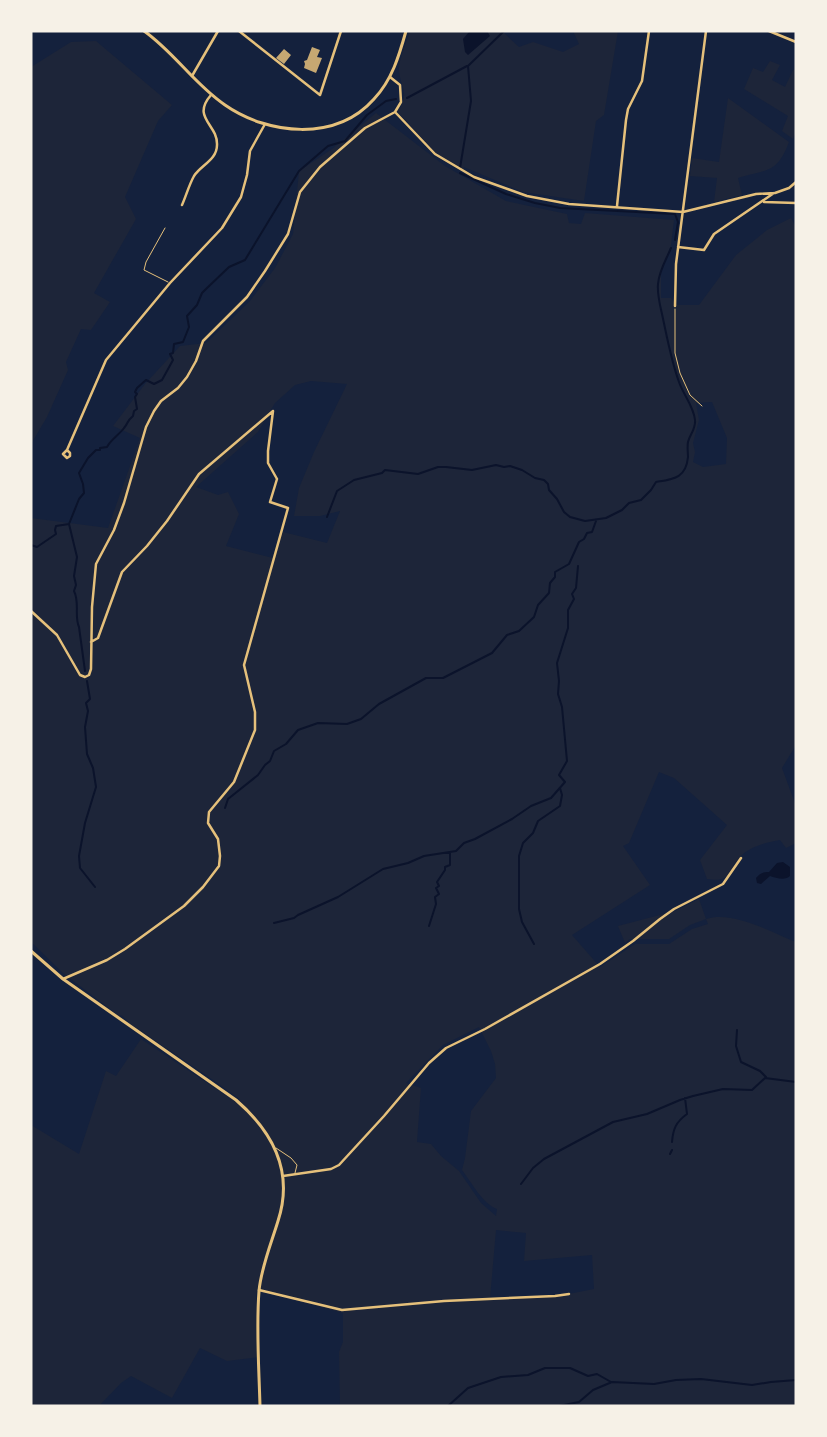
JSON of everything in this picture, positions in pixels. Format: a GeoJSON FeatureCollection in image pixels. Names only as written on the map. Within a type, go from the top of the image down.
{"type":"FeatureCollection","features":[{"type":"Feature","properties":{"kind":"street"},"geometry":{"type":"LineString","coordinates":[[144,31],[169,51],[210,95],[250,119],[291,130],[324,128],[337,124],[363,110],[374,100],[390,77],[406,31]]}},
{"type":"Feature","properties":{"kind":"street"},"geometry":{"type":"LineString","coordinates":[[192,76],[218,31]]}},
{"type":"Feature","properties":{"kind":"street"},"geometry":{"type":"LineString","coordinates":[[239,31],[320,95],[341,31]]}},
{"type":"Feature","properties":{"kind":"street"},"geometry":{"type":"LineString","coordinates":[[617,206],[628,109],[642,81],[649,31]]}},
{"type":"Feature","properties":{"kind":"street"},"geometry":{"type":"LineString","coordinates":[[675,306],[678,247],[706,31]]}},
{"type":"Feature","properties":{"kind":"street"},"geometry":{"type":"LineString","coordinates":[[769,31],[796,42]]}},
{"type":"Feature","properties":{"kind":"street"},"geometry":{"type":"LineString","coordinates":[[31,611],[57,635],[80,676],[89,675],[91,669],[92,607],[96,564],[114,530],[124,503],[146,427],[154,411],[161,401],[178,388],[187,377],[204,341],[247,297],[265,271],[288,234],[300,192],[320,167],[365,128],[395,112],[401,102],[400,85],[390,77]]}},
{"type":"Feature","properties":{"kind":"street"},"geometry":{"type":"LineString","coordinates":[[182,205],[195,174],[210,161],[216,150],[217,140],[203,110],[205,102],[210,95]]}},
{"type":"Feature","properties":{"kind":"street"},"geometry":{"type":"LineString","coordinates":[[395,112],[435,154],[474,176],[527,196],[569,204],[683,212],[756,194],[796,188]]}},
{"type":"Feature","properties":{"kind":"street"},"geometry":{"type":"LineString","coordinates":[[67,450],[106,360],[170,283],[222,228],[240,197],[247,175],[250,151],[265,124]]}},
{"type":"Feature","properties":{"kind":"street"},"geometry":{"type":"LineString","coordinates":[[789,188],[796,182]]}},
{"type":"Feature","properties":{"kind":"street"},"geometry":{"type":"LineString","coordinates":[[678,247],[704,250],[714,234],[775,192]]}},
{"type":"Feature","properties":{"kind":"street"},"geometry":{"type":"LineString","coordinates":[[762,202],[796,203]]}},
{"type":"Feature","properties":{"kind":"street"},"geometry":{"type":"LineString","coordinates":[[63,979],[107,960],[132,944],[184,906],[203,887],[219,866],[220,845],[210,829],[207,817],[234,782],[254,730],[256,712],[244,665],[288,508],[270,502],[277,479],[268,463],[273,411],[199,474],[167,521],[147,546],[122,572],[98,638],[91,642]]}},
{"type":"Feature","properties":{"kind":"street"},"geometry":{"type":"LineString","coordinates":[[283,1176],[331,1169],[339,1165],[438,1054],[586,973],[633,942],[660,918],[723,884],[741,858]]}},
{"type":"Feature","properties":{"kind":"street"},"geometry":{"type":"LineString","coordinates":[[31,951],[63,979],[236,1100],[256,1119],[274,1147],[283,1176],[284,1201],[264,1265],[259,1290],[260,1406]]}},
{"type":"Feature","properties":{"kind":"street"},"geometry":{"type":"LineString","coordinates":[[259,1290],[342,1310],[444,1300],[569,1294]]}},
{"type":"Feature","properties":{"kind":"lane"},"geometry":{"type":"LineString","coordinates":[[165,228],[146,262],[144,270],[170,283]]}},
{"type":"Feature","properties":{"kind":"lane"},"geometry":{"type":"LineString","coordinates":[[274,1147],[291,1158],[297,1165],[295,1174]]}},
{"type":"Feature","properties":{"kind":"path"},"geometry":{"type":"LineString","coordinates":[[675,306],[675,353],[680,373],[690,395],[702,406]]}},
{"type":"Feature","properties":{"kind":"shaded area"},"geometry":{"type":"Polygon","coordinates":[[[410,31],[470,31],[463,39],[489,36],[487,31],[502,31],[519,47],[533,42],[563,52],[579,44],[573,31],[618,31],[604,115],[596,121],[584,201],[523,192],[464,167],[463,171],[436,153],[398,112],[404,100],[399,66],[410,31]]]}},
{"type":"Feature","properties":{"kind":"shaded area"},"geometry":{"type":"Polygon","coordinates":[[[470,31],[487,31],[490,36],[468,55],[465,52],[463,39],[470,31]]]}},
{"type":"Feature","properties":{"kind":"shaded area"},"geometry":{"type":"Polygon","coordinates":[[[96,41],[172,105],[158,121],[125,197],[136,219],[94,293],[110,302],[91,330],[81,329],[66,362],[68,370],[47,417],[31,444],[31,67],[71,42],[96,41]]]}},
{"type":"Feature","properties":{"kind":"shaded area"},"geometry":{"type":"Polygon","coordinates":[[[770,61],[780,65],[772,80],[785,87],[793,70],[796,70],[796,131],[793,139],[782,131],[788,116],[744,89],[753,68],[763,72],[770,61]]]}},
{"type":"Feature","properties":{"kind":"shaded area"},"geometry":{"type":"Polygon","coordinates":[[[728,98],[789,142],[780,160],[770,169],[738,178],[742,195],[714,202],[717,178],[690,176],[692,158],[719,162],[728,98]]]}},
{"type":"Feature","properties":{"kind":"shaded area"},"geometry":{"type":"Polygon","coordinates":[[[376,113],[445,166],[506,201],[567,214],[569,223],[581,224],[585,213],[674,220],[671,245],[661,273],[661,298],[671,298],[677,305],[699,305],[736,255],[767,230],[791,218],[796,227],[796,745],[782,768],[796,806],[796,843],[786,848],[780,840],[748,850],[736,862],[728,875],[721,879],[707,879],[700,860],[727,825],[674,778],[659,772],[629,843],[623,846],[650,885],[572,935],[600,967],[635,944],[669,944],[692,929],[708,924],[706,919],[716,917],[728,917],[751,923],[796,942],[796,1406],[340,1406],[339,1352],[343,1342],[343,1313],[259,1290],[262,1267],[256,1295],[259,1357],[227,1361],[200,1348],[172,1398],[131,1376],[121,1383],[99,1406],[31,1406],[31,1125],[79,1154],[106,1071],[116,1076],[141,1039],[248,1110],[238,1098],[129,1023],[121,1015],[119,1016],[63,973],[31,942],[31,518],[108,528],[140,438],[113,426],[145,384],[180,346],[206,343],[250,301],[275,268],[293,234],[299,171],[332,149],[376,113]],[[311,381],[295,385],[275,403],[258,432],[196,487],[218,495],[228,492],[239,514],[226,546],[273,558],[283,532],[327,543],[340,511],[320,516],[294,516],[299,488],[347,384],[311,381]],[[712,402],[696,403],[699,420],[693,443],[695,452],[693,462],[703,467],[726,464],[727,438],[712,402]],[[479,1027],[443,1045],[406,1083],[421,1088],[417,1142],[431,1144],[441,1156],[459,1171],[481,1203],[496,1216],[497,1209],[482,1197],[462,1170],[471,1111],[496,1078],[495,1064],[491,1051],[479,1027]],[[496,1230],[490,1299],[569,1294],[594,1289],[592,1255],[524,1261],[526,1233],[496,1230]]]}},
{"type":"Feature","properties":{"kind":"shaded area"},"geometry":{"type":"Polygon","coordinates":[[[783,862],[790,867],[790,876],[788,878],[783,879],[770,876],[761,884],[757,883],[756,878],[759,875],[769,872],[777,863],[783,862]]]}},
{"type":"Feature","properties":{"kind":"shaded area"},"geometry":{"type":"Polygon","coordinates":[[[699,899],[706,919],[690,925],[669,939],[630,939],[625,943],[618,926],[675,911],[699,899]]]}},
{"type":"Feature","properties":{"kind":"building"},"geometry":{"type":"Polygon","coordinates":[[[312,47],[320,50],[317,57],[322,58],[316,73],[304,68],[304,61],[307,60],[312,47]]]}},
{"type":"Feature","properties":{"kind":"building"},"geometry":{"type":"Polygon","coordinates":[[[284,49],[291,55],[284,64],[276,58],[284,49]]]}},
{"type":"Feature","properties":{"kind":"waterway"},"geometry":{"type":"LineString","coordinates":[[460,168],[471,101],[468,66],[504,31]]}},
{"type":"Feature","properties":{"kind":"waterway"},"geometry":{"type":"LineString","coordinates":[[407,98],[467,66]]}},
{"type":"Feature","properties":{"kind":"waterway"},"geometry":{"type":"LineString","coordinates":[[31,545],[37,547],[56,534],[56,526],[69,524],[79,499],[84,493],[79,473],[88,458],[96,450],[107,447],[126,426],[137,409],[135,397],[137,388],[146,380],[154,384],[162,380],[173,360],[170,354],[173,353],[174,344],[183,342],[189,327],[187,316],[197,305],[202,293],[229,267],[245,260],[299,171],[328,146],[345,141],[367,115],[386,101],[396,99]]}},
{"type":"Feature","properties":{"kind":"waterway"},"geometry":{"type":"LineString","coordinates":[[460,173],[506,194],[560,208],[675,214],[678,222],[675,240]]}},
{"type":"Feature","properties":{"kind":"waterway"},"geometry":{"type":"LineString","coordinates":[[327,517],[337,491],[354,480],[382,473],[385,470],[418,474],[438,467],[472,470],[496,465],[510,466],[522,470],[535,478],[544,480],[564,512],[570,517],[585,521],[606,518],[622,510],[629,503],[641,500],[656,482],[674,478],[682,473],[687,464],[688,442],[694,429],[695,420],[693,410],[681,387],[674,365],[658,296],[660,275],[671,248]]}},
{"type":"Feature","properties":{"kind":"waterway"},"geometry":{"type":"LineString","coordinates":[[225,808],[228,799],[258,775],[270,761],[274,751],[286,744],[298,730],[318,723],[347,724],[361,719],[379,704],[426,678],[443,678],[492,653],[507,635],[519,631],[534,617],[538,605],[549,593],[550,583],[555,577],[555,572],[569,564],[579,542],[584,539],[587,533],[592,532],[596,521]]}},
{"type":"Feature","properties":{"kind":"waterway"},"geometry":{"type":"LineString","coordinates":[[69,524],[77,557],[74,591],[77,600],[77,618],[85,671]]}},
{"type":"Feature","properties":{"kind":"waterway"},"geometry":{"type":"LineString","coordinates":[[274,923],[294,918],[338,897],[383,869],[408,863],[424,856],[456,851],[464,843],[512,819],[531,806],[551,798],[565,782],[559,775],[567,761],[562,707],[558,694],[557,663],[568,628],[568,610],[574,599],[572,594],[576,588],[578,566]]}},
{"type":"Feature","properties":{"kind":"waterway"},"geometry":{"type":"LineString","coordinates":[[87,681],[90,699],[86,703],[88,711],[85,727],[87,754],[93,768],[96,787],[85,823],[79,856],[80,868],[95,887]]}},
{"type":"Feature","properties":{"kind":"waterway"},"geometry":{"type":"LineString","coordinates":[[534,944],[522,922],[519,909],[519,856],[523,843],[533,833],[538,821],[560,806],[562,795],[560,788]]}},
{"type":"Feature","properties":{"kind":"waterway"},"geometry":{"type":"LineString","coordinates":[[429,926],[436,904],[435,897],[439,894],[436,888],[439,886],[437,882],[445,867],[450,865],[450,852]]}},
{"type":"Feature","properties":{"kind":"waterway"},"geometry":{"type":"LineString","coordinates":[[737,1030],[736,1046],[741,1062],[760,1071],[766,1077]]}},
{"type":"Feature","properties":{"kind":"waterway"},"geometry":{"type":"LineString","coordinates":[[521,1184],[533,1168],[544,1159],[613,1122],[647,1114],[680,1100],[723,1089],[752,1090],[765,1078],[796,1082]]}},
{"type":"Feature","properties":{"kind":"waterway"},"geometry":{"type":"LineString","coordinates":[[672,1142],[676,1126],[687,1114],[685,1098]]}},
{"type":"Feature","properties":{"kind":"waterway"},"geometry":{"type":"LineString","coordinates":[[670,1154],[672,1150]]}},
{"type":"Feature","properties":{"kind":"waterway"},"geometry":{"type":"LineString","coordinates":[[448,1406],[468,1388],[501,1377],[528,1375],[545,1368],[570,1368],[588,1376],[597,1374],[611,1382]]}},
{"type":"Feature","properties":{"kind":"waterway"},"geometry":{"type":"LineString","coordinates":[[559,1406],[579,1402],[593,1390],[612,1382],[654,1384],[676,1380],[701,1379],[752,1385],[796,1380]]}}]}
